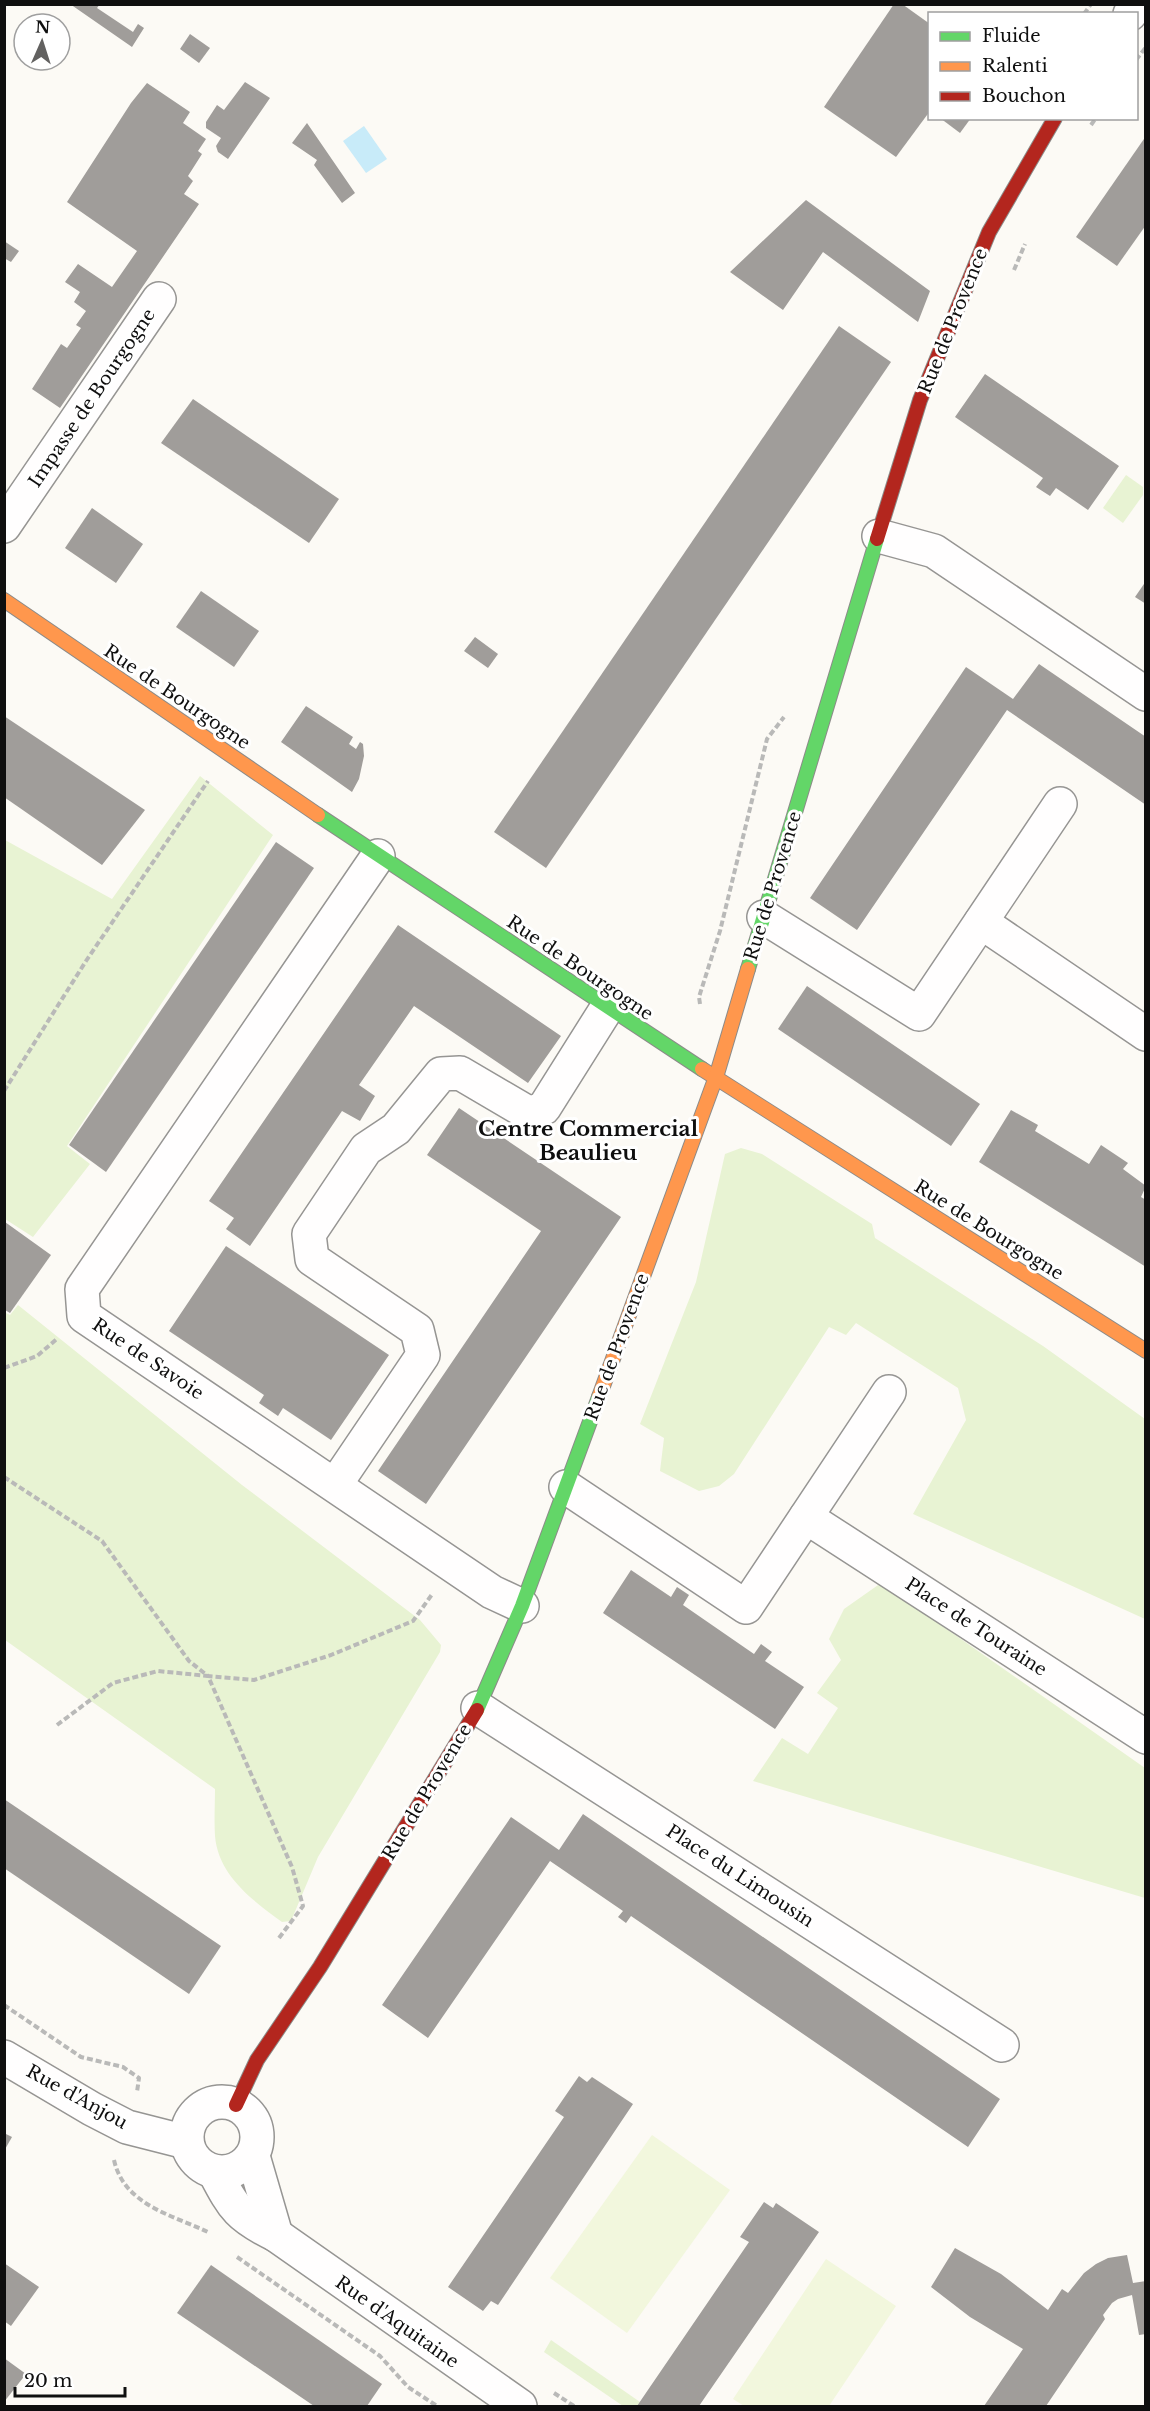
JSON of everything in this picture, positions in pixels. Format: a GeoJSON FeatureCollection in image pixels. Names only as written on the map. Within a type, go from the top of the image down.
{"type":"FeatureCollection","features":[{"type":"Feature","properties":{"kind":"street","name":"Rue de Provence"},"geometry":{"type":"LineString","coordinates":[[236,2105],[257,2060],[320,1967],[478,1708],[522,1606],[715,1078],[920,400],[989,232],[1054,120]]}},
{"type":"Feature","properties":{"kind":"street","name":"Impasse de Bourgogne"},"geometry":{"type":"LineString","coordinates":[[4,526],[159,299]]}},
{"type":"Feature","properties":{"kind":"street"},"geometry":{"type":"LineString","coordinates":[[879,536],[934,551],[1146,694]]}},
{"type":"Feature","properties":{"kind":"street","name":"Rue de Bourgogne"},"geometry":{"type":"LineString","coordinates":[[4,600],[378,856],[607,1008],[1146,1351]]}},
{"type":"Feature","properties":{"kind":"street"},"geometry":{"type":"LineString","coordinates":[[764,917],[919,1014],[1060,804]]}},
{"type":"Feature","properties":{"kind":"street","name":"Rue de Savoie"},"geometry":{"type":"LineString","coordinates":[[378,856],[82,1288],[84,1316],[492,1592],[522,1606]]}},
{"type":"Feature","properties":{"kind":"street"},"geometry":{"type":"LineString","coordinates":[[981,922],[1146,1034]]}},
{"type":"Feature","properties":{"kind":"street"},"geometry":{"type":"LineString","coordinates":[[335,1485],[423,1354],[417,1330],[312,1259],[309,1234],[366,1149],[396,1129],[441,1074],[460,1073],[530,1114],[544,1108],[607,1008]]}},
{"type":"Feature","properties":{"kind":"street"},"geometry":{"type":"LineString","coordinates":[[566,1487],[746,1607],[889,1392]]}},
{"type":"Feature","properties":{"kind":"street","name":"Place de Touraine"},"geometry":{"type":"LineString","coordinates":[[806,1517],[1146,1737]]}},
{"type":"Feature","properties":{"kind":"street","name":"Place du Limousin"},"geometry":{"type":"LineString","coordinates":[[478,1708],[1002,2044]]}},
{"type":"Feature","properties":{"kind":"street","name":"Rue d'Anjou"},"geometry":{"type":"LineString","coordinates":[[4,2057],[127,2127],[186,2142]]}},
{"type":"Feature","properties":{"kind":"street"},"geometry":{"type":"LineString","coordinates":[[215,2103],[236,2105],[252,2118],[258,2141],[253,2156],[237,2170],[215,2172],[196,2161],[186,2142],[189,2124],[202,2108],[215,2103]]}},
{"type":"Feature","properties":{"kind":"street"},"geometry":{"type":"LineString","coordinates":[[253,2156],[276,2235]]}},
{"type":"Feature","properties":{"kind":"street","name":"Rue d'Aquitaine"},"geometry":{"type":"LineString","coordinates":[[215,2172],[234,2209],[256,2226],[276,2235],[520,2406]]}},
{"type":"Feature","properties":{"kind":"path"},"geometry":{"type":"LineString","coordinates":[[4,1091],[86,961],[227,753]]}},
{"type":"Feature","properties":{"kind":"path"},"geometry":{"type":"LineString","coordinates":[[4,1368],[37,1356],[84,1316]]}},
{"type":"Feature","properties":{"kind":"path"},"geometry":{"type":"LineString","coordinates":[[4,1477],[102,1541],[189,1660],[208,1676],[291,1867],[303,1906],[279,1938]]}},
{"type":"Feature","properties":{"kind":"path"},"geometry":{"type":"LineString","coordinates":[[57,1725],[113,1683],[158,1671],[254,1680],[331,1655],[413,1621],[452,1565]]}},
{"type":"Feature","properties":{"kind":"path"},"geometry":{"type":"LineString","coordinates":[[4,2005],[81,2057],[123,2067],[139,2078],[127,2127],[113,2155],[117,2174],[149,2208],[182,2220],[217,2240]]}},
{"type":"Feature","properties":{"kind":"path"},"geometry":{"type":"LineString","coordinates":[[233,2253],[252,2269],[380,2356],[408,2387],[437,2406]]}},
{"type":"Feature","properties":{"kind":"green space"},"geometry":{"type":"Polygon","coordinates":[[[1126,475],[1143,487],[1143,495],[1123,523],[1103,508],[1126,475]]]}},
{"type":"Feature","properties":{"kind":"green space"},"geometry":{"type":"Polygon","coordinates":[[[200,776],[273,835],[67,1146],[90,1164],[33,1237],[5,1219],[5,840],[112,899],[200,776]]]}},
{"type":"Feature","properties":{"kind":"green space"},"geometry":{"type":"Polygon","coordinates":[[[741,1148],[762,1154],[872,1224],[875,1238],[1043,1346],[1145,1419],[1145,1619],[913,1514],[966,1420],[958,1388],[856,1323],[846,1335],[829,1327],[734,1474],[719,1486],[699,1491],[660,1471],[664,1438],[640,1424],[696,1282],[725,1154],[741,1148]]]}},
{"type":"Feature","properties":{"kind":"green space"},"geometry":{"type":"Polygon","coordinates":[[[18,1305],[242,1485],[420,1620],[441,1645],[440,1652],[318,1857],[291,1921],[282,1922],[249,1896],[230,1875],[223,1863],[215,1836],[215,1789],[5,1640],[4,1312],[10,1315],[18,1305]]]}},
{"type":"Feature","properties":{"kind":"green space"},"geometry":{"type":"Polygon","coordinates":[[[881,1583],[1145,1768],[1145,1898],[753,1781],[782,1738],[808,1754],[838,1708],[817,1693],[841,1660],[829,1639],[844,1609],[881,1583]]]}},
{"type":"Feature","properties":{"kind":"green space"},"geometry":{"type":"Polygon","coordinates":[[[652,2135],[730,2190],[627,2333],[550,2278],[652,2135]]]}},
{"type":"Feature","properties":{"kind":"green space"},"geometry":{"type":"Polygon","coordinates":[[[826,2259],[896,2306],[829,2406],[744,2406],[733,2399],[826,2259]]]}},
{"type":"Feature","properties":{"kind":"green space"},"geometry":{"type":"Polygon","coordinates":[[[551,2340],[640,2402],[637,2406],[623,2406],[544,2352],[551,2340]]]}},
{"type":"Feature","properties":{"kind":"water"},"geometry":{"type":"Polygon","coordinates":[[[364,126],[387,159],[366,173],[343,141],[364,126]]]}},
{"type":"Feature","properties":{"kind":"building"},"geometry":{"type":"Polygon","coordinates":[[[70,4],[100,4],[97,8],[133,32],[138,24],[144,28],[132,47],[70,4]]]}},
{"type":"Feature","properties":{"kind":"building"},"geometry":{"type":"Polygon","coordinates":[[[894,4],[902,4],[928,23],[928,114],[896,157],[824,107],[894,4]]]}},
{"type":"Feature","properties":{"kind":"building"},"geometry":{"type":"Polygon","coordinates":[[[190,34],[210,48],[199,63],[180,49],[190,34]]]}},
{"type":"Feature","properties":{"kind":"building"},"geometry":{"type":"Polygon","coordinates":[[[245,82],[270,98],[228,159],[218,152],[216,146],[221,138],[206,128],[206,122],[217,105],[224,110],[245,82]]]}},
{"type":"Feature","properties":{"kind":"building"},"geometry":{"type":"Polygon","coordinates":[[[147,83],[190,112],[183,123],[206,139],[198,151],[202,154],[188,176],[193,181],[184,194],[199,204],[60,408],[32,389],[61,344],[67,348],[81,328],[76,325],[86,311],[74,302],[80,292],[65,282],[78,264],[112,287],[137,251],[67,202],[131,103],[147,83]]]}},
{"type":"Feature","properties":{"kind":"building"},"geometry":{"type":"Polygon","coordinates":[[[943,120],[970,120],[960,133],[943,120]]]}},
{"type":"Feature","properties":{"kind":"building"},"geometry":{"type":"Polygon","coordinates":[[[307,123],[355,193],[342,203],[314,165],[317,160],[292,143],[307,123]]]}},
{"type":"Feature","properties":{"kind":"building"},"geometry":{"type":"Polygon","coordinates":[[[1146,136],[1146,225],[1117,266],[1076,237],[1146,136]]]}},
{"type":"Feature","properties":{"kind":"building"},"geometry":{"type":"Polygon","coordinates":[[[806,200],[930,291],[918,322],[823,252],[783,310],[730,272],[806,200]]]}},
{"type":"Feature","properties":{"kind":"building"},"geometry":{"type":"Polygon","coordinates":[[[4,241],[19,251],[11,262],[4,258],[4,241]]]}},
{"type":"Feature","properties":{"kind":"building"},"geometry":{"type":"Polygon","coordinates":[[[839,326],[891,362],[546,868],[494,832],[839,326]]]}},
{"type":"Feature","properties":{"kind":"building"},"geometry":{"type":"Polygon","coordinates":[[[985,374],[1119,466],[1088,510],[1056,488],[1050,496],[1036,487],[1043,478],[955,417],[985,374]]]}},
{"type":"Feature","properties":{"kind":"building"},"geometry":{"type":"Polygon","coordinates":[[[193,399],[339,499],[309,543],[161,443],[193,399]]]}},
{"type":"Feature","properties":{"kind":"building"},"geometry":{"type":"Polygon","coordinates":[[[92,508],[143,544],[116,583],[65,548],[92,508]]]}},
{"type":"Feature","properties":{"kind":"building"},"geometry":{"type":"Polygon","coordinates":[[[1146,581],[1146,604],[1135,597],[1146,581]]]}},
{"type":"Feature","properties":{"kind":"building"},"geometry":{"type":"Polygon","coordinates":[[[201,591],[259,631],[234,667],[176,627],[201,591]]]}},
{"type":"Feature","properties":{"kind":"building"},"geometry":{"type":"Polygon","coordinates":[[[475,637],[498,654],[488,668],[464,651],[475,637]]]}},
{"type":"Feature","properties":{"kind":"building"},"geometry":{"type":"Polygon","coordinates":[[[1039,664],[1146,737],[1146,805],[1007,710],[857,930],[810,898],[966,667],[1013,699],[1039,664]]]}},
{"type":"Feature","properties":{"kind":"building"},"geometry":{"type":"Polygon","coordinates":[[[306,706],[353,737],[349,744],[356,749],[360,742],[363,744],[364,756],[359,779],[352,792],[281,742],[306,706]]]}},
{"type":"Feature","properties":{"kind":"building"},"geometry":{"type":"Polygon","coordinates":[[[4,716],[145,810],[102,865],[4,797],[4,716]]]}},
{"type":"Feature","properties":{"kind":"building"},"geometry":{"type":"Polygon","coordinates":[[[276,842],[314,868],[106,1172],[69,1145],[276,842]]]}},
{"type":"Feature","properties":{"kind":"building"},"geometry":{"type":"Polygon","coordinates":[[[398,925],[561,1036],[528,1083],[414,1006],[359,1085],[375,1096],[360,1121],[342,1111],[250,1246],[226,1229],[234,1218],[209,1201],[398,925]]]}},
{"type":"Feature","properties":{"kind":"building"},"geometry":{"type":"Polygon","coordinates":[[[807,986],[980,1104],[951,1146],[778,1029],[807,986]]]}},
{"type":"Feature","properties":{"kind":"building"},"geometry":{"type":"Polygon","coordinates":[[[459,1108],[621,1217],[426,1504],[378,1471],[541,1231],[427,1155],[459,1108]]]}},
{"type":"Feature","properties":{"kind":"building"},"geometry":{"type":"Polygon","coordinates":[[[1011,1110],[1038,1125],[1035,1131],[1089,1164],[1101,1145],[1128,1163],[1123,1169],[1146,1186],[1141,1197],[1146,1200],[1146,1267],[979,1162],[1011,1110]]]}},
{"type":"Feature","properties":{"kind":"building"},"geometry":{"type":"Polygon","coordinates":[[[5,1222],[51,1255],[10,1313],[5,1310],[5,1222]]]}},
{"type":"Feature","properties":{"kind":"building"},"geometry":{"type":"Polygon","coordinates":[[[226,1246],[389,1355],[331,1440],[283,1408],[278,1416],[259,1403],[264,1395],[169,1331],[226,1246]]]}},
{"type":"Feature","properties":{"kind":"building"},"geometry":{"type":"Polygon","coordinates":[[[631,1570],[671,1597],[677,1587],[689,1595],[683,1605],[754,1654],[761,1644],[772,1652],[765,1661],[804,1687],[775,1729],[603,1613],[631,1570]]]}},
{"type":"Feature","properties":{"kind":"building"},"geometry":{"type":"Polygon","coordinates":[[[4,1799],[221,1946],[189,1994],[4,1868],[4,1799]]]}},
{"type":"Feature","properties":{"kind":"building"},"geometry":{"type":"Polygon","coordinates":[[[583,1814],[1000,2099],[968,2147],[631,1916],[626,1923],[618,1917],[623,1911],[550,1861],[428,2038],[382,2005],[511,1817],[559,1850],[583,1814]]]}},
{"type":"Feature","properties":{"kind":"building"},"geometry":{"type":"Polygon","coordinates":[[[579,2076],[587,2082],[592,2077],[633,2104],[498,2305],[491,2301],[483,2311],[448,2287],[564,2117],[555,2111],[579,2076]]]}},
{"type":"Feature","properties":{"kind":"building"},"geometry":{"type":"Polygon","coordinates":[[[4,2133],[12,2137],[4,2151],[4,2133]]]}},
{"type":"Feature","properties":{"kind":"building"},"geometry":{"type":"Polygon","coordinates":[[[764,2202],[773,2208],[776,2203],[819,2232],[699,2406],[637,2406],[749,2242],[740,2237],[764,2202]]]}},
{"type":"Feature","properties":{"kind":"building"},"geometry":{"type":"Polygon","coordinates":[[[955,2248],[1001,2274],[1048,2310],[1062,2289],[1068,2293],[1084,2273],[1096,2264],[1108,2258],[1127,2255],[1133,2283],[1146,2281],[1146,2334],[1139,2335],[1132,2295],[1118,2299],[1103,2315],[1105,2319],[1046,2406],[984,2406],[1023,2349],[970,2317],[931,2287],[955,2248]]]}},
{"type":"Feature","properties":{"kind":"building"},"geometry":{"type":"Polygon","coordinates":[[[4,2263],[39,2287],[11,2326],[4,2321],[4,2263]]]}},
{"type":"Feature","properties":{"kind":"building"},"geometry":{"type":"Polygon","coordinates":[[[211,2265],[382,2384],[367,2406],[314,2406],[177,2313],[211,2265]]]}},
{"type":"Feature","properties":{"kind":"building"},"geometry":{"type":"Polygon","coordinates":[[[4,2358],[26,2374],[4,2402],[4,2358]]]}},
{"type":"Feature","properties":{"kind":"traffic: fast"},"geometry":{"type":"LineString","coordinates":[[748,969],[877,539]]}},
{"type":"Feature","properties":{"kind":"traffic: fast"},"geometry":{"type":"LineString","coordinates":[[318,815],[702,1069]]}},
{"type":"Feature","properties":{"kind":"traffic: fast"},"geometry":{"type":"LineString","coordinates":[[477,1710],[522,1606],[599,1397]]}},
{"type":"Feature","properties":{"kind":"traffic: slow"},"geometry":{"type":"LineString","coordinates":[[4,600],[318,815]]}},
{"type":"Feature","properties":{"kind":"traffic: slow"},"geometry":{"type":"LineString","coordinates":[[599,1397],[717,1074],[748,969]]}},
{"type":"Feature","properties":{"kind":"traffic: slow"},"geometry":{"type":"LineString","coordinates":[[702,1069],[1146,1351]]}},
{"type":"Feature","properties":{"kind":"traffic: jam"},"geometry":{"type":"LineString","coordinates":[[877,539],[920,400],[989,232],[1054,120]]}},
{"type":"Feature","properties":{"kind":"traffic: jam"},"geometry":{"type":"LineString","coordinates":[[236,2105],[257,2060],[320,1967],[477,1710]]}},
{"type":"Feature","properties":{"kind":"district","name":"Centre Commercial Beaulieu"},"geometry":{"type":"Point","coordinates":[588,1141]}}]}
